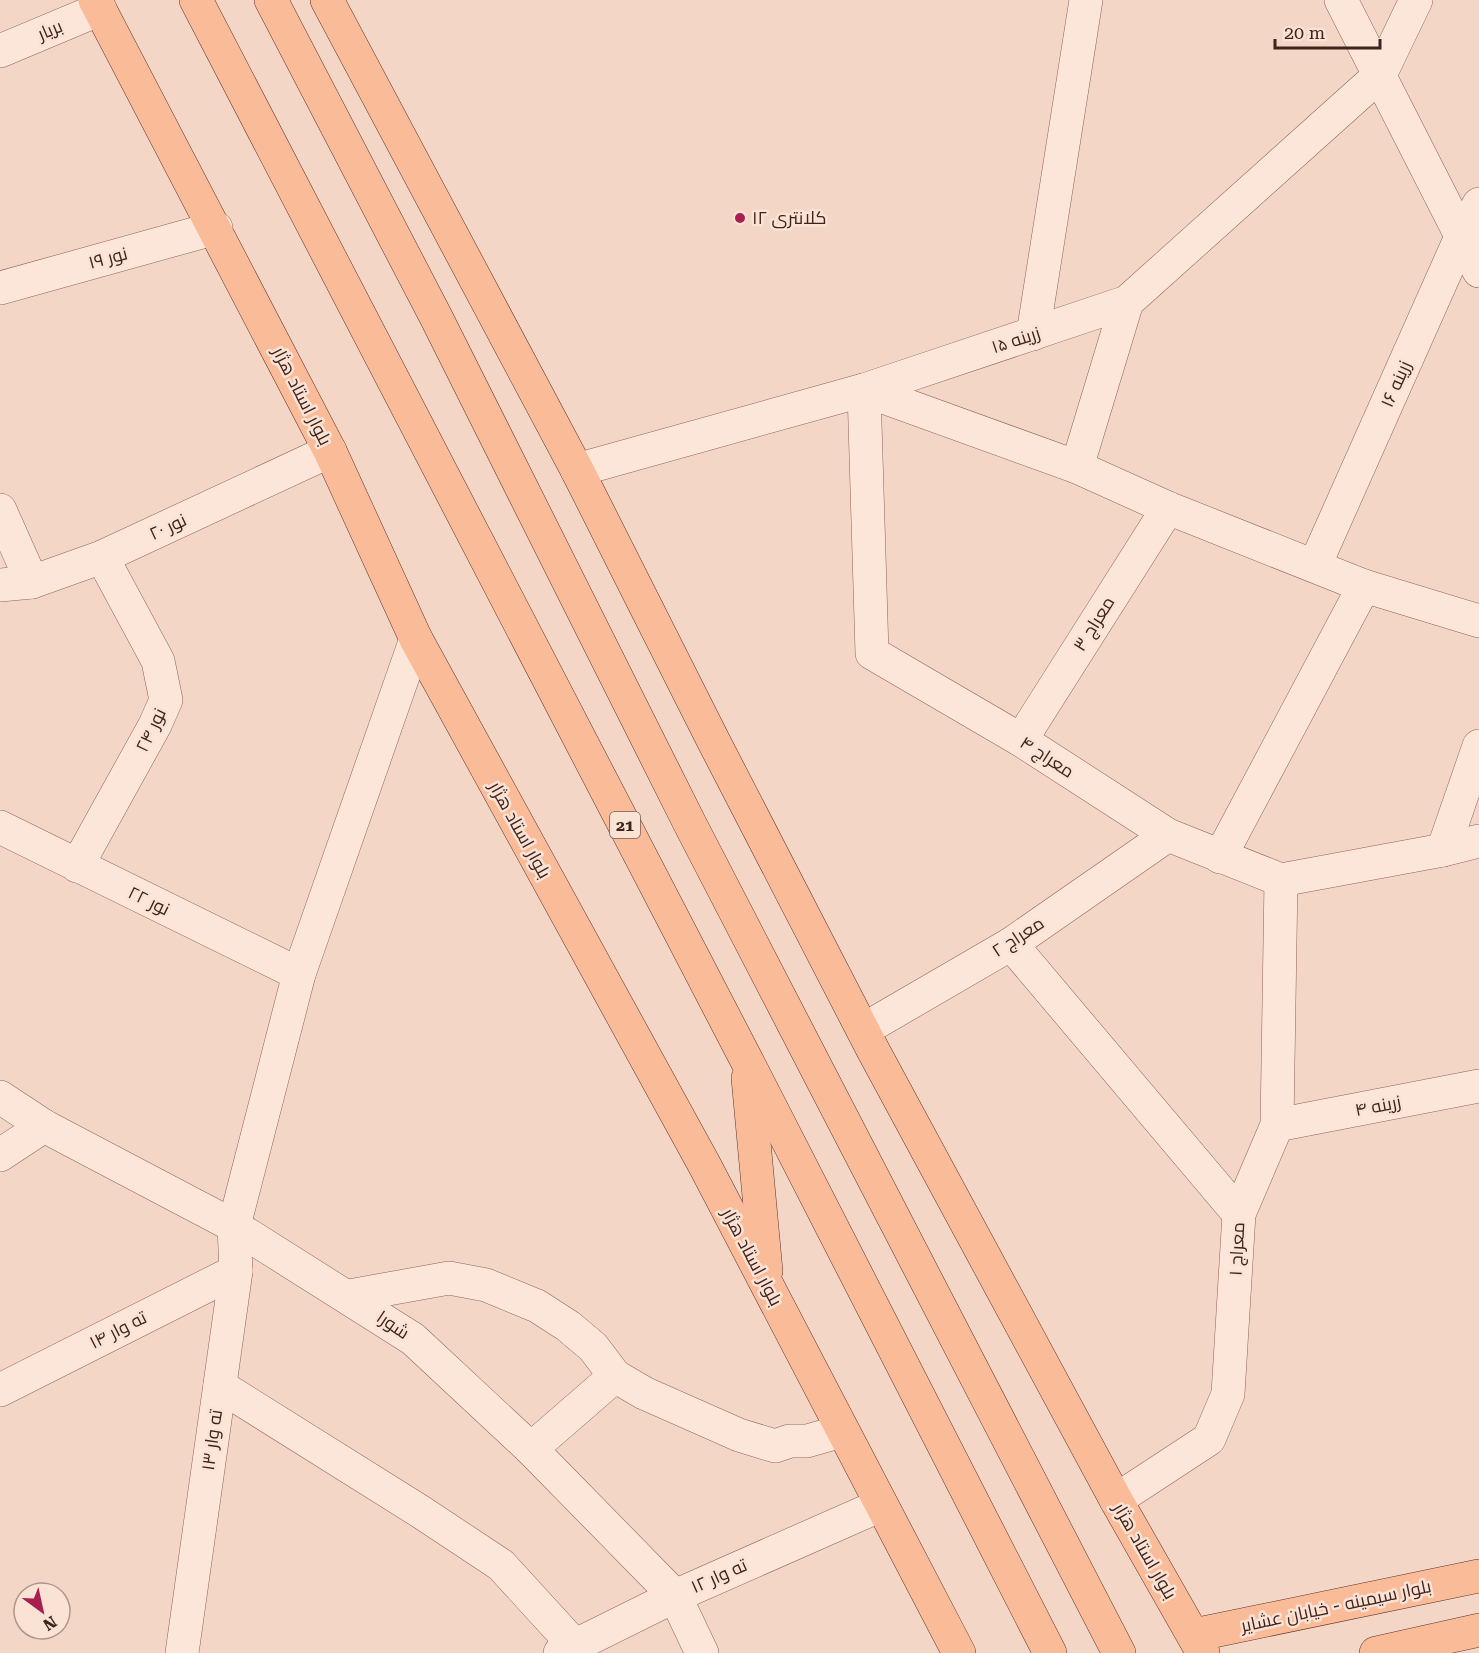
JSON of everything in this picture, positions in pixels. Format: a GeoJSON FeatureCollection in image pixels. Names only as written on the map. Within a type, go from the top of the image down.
{"type":"FeatureCollection","features":[{"type":"Feature","properties":{"kind":"main road","name":"21"},"geometry":{"type":"LineString","coordinates":[[196,0],[747,1061],[1050,1653]]}},
{"type":"Feature","properties":{"kind":"main road"},"geometry":{"type":"LineString","coordinates":[[271,0],[436,317],[690,824],[1119,1653]]}},
{"type":"Feature","properties":{"kind":"main road","name":"بلوار استاد هژار"},"geometry":{"type":"LineString","coordinates":[[327,0],[577,470],[863,1030],[1116,1500],[1198,1644]]}},
{"type":"Feature","properties":{"kind":"main road","name":"بلوار استاد هژار"},"geometry":{"type":"LineString","coordinates":[[98,4],[330,451],[416,639],[705,1167],[959,1653]]}},
{"type":"Feature","properties":{"kind":"main road"},"geometry":{"type":"LineString","coordinates":[[747,1061],[767,1286]]}},
{"type":"Feature","properties":{"kind":"main road","name":"بلوار سیمینه - خیابان عشایر"},"geometry":{"type":"LineString","coordinates":[[1198,1644],[1479,1576]]}},
{"type":"Feature","properties":{"kind":"main road"},"geometry":{"type":"LineString","coordinates":[[1377,1653],[1479,1630]]}},
{"type":"Feature","properties":{"kind":"street"},"geometry":{"type":"LineString","coordinates":[[1034,334],[1086,0]]}},
{"type":"Feature","properties":{"kind":"street"},"geometry":{"type":"LineString","coordinates":[[1341,0],[1479,271]]}},
{"type":"Feature","properties":{"kind":"street"},"geometry":{"type":"LineString","coordinates":[[1380,75],[1416,0]]}},
{"type":"Feature","properties":{"kind":"street","name":"بریار"},"geometry":{"type":"LineString","coordinates":[[0,51],[98,4]]}},
{"type":"Feature","properties":{"kind":"street","name":"زرینه ۱۵"},"geometry":{"type":"LineString","coordinates":[[577,470],[864,390],[1127,302],[1380,75]]}},
{"type":"Feature","properties":{"kind":"street","name":"زرینه ۱۶"},"geometry":{"type":"LineString","coordinates":[[1315,565],[1461,237],[1479,204]]}},
{"type":"Feature","properties":{"kind":"street","name":"نور ۱۹"},"geometry":{"type":"LineString","coordinates":[[0,288],[216,228]]}},
{"type":"Feature","properties":{"kind":"street"},"geometry":{"type":"LineString","coordinates":[[1077,467],[1127,302]]}},
{"type":"Feature","properties":{"kind":"street"},"geometry":{"type":"LineString","coordinates":[[864,390],[1077,467],[1168,508],[1364,586],[1479,621]]}},
{"type":"Feature","properties":{"kind":"street","name":"معراج ۴"},"geometry":{"type":"LineString","coordinates":[[864,390],[872,653],[1021,740],[1168,835],[1281,880]]}},
{"type":"Feature","properties":{"kind":"street","name":"نور ۲۰"},"geometry":{"type":"LineString","coordinates":[[16,584],[102,557],[330,451]]}},
{"type":"Feature","properties":{"kind":"street","name":"معراج ۳"},"geometry":{"type":"LineString","coordinates":[[1021,740],[1168,508]]}},
{"type":"Feature","properties":{"kind":"street"},"geometry":{"type":"LineString","coordinates":[[0,510],[16,584]]}},
{"type":"Feature","properties":{"kind":"street","name":"نور ۲۴"},"geometry":{"type":"LineString","coordinates":[[77,866],[155,725],[166,700],[158,661],[102,557]]}},
{"type":"Feature","properties":{"kind":"street"},"geometry":{"type":"LineString","coordinates":[[1220,857],[1364,586]]}},
{"type":"Feature","properties":{"kind":"street","name":"ته وار ۱۳"},"geometry":{"type":"LineString","coordinates":[[182,1653],[236,1271],[234,1226],[299,974],[416,639]]}},
{"type":"Feature","properties":{"kind":"street"},"geometry":{"type":"LineString","coordinates":[[1443,850],[1479,746]]}},
{"type":"Feature","properties":{"kind":"street","name":"نور ۲۲"},"geometry":{"type":"LineString","coordinates":[[0,827],[299,974]]}},
{"type":"Feature","properties":{"kind":"street","name":"معراج ۲"},"geometry":{"type":"LineString","coordinates":[[863,1030],[1011,944],[1168,835]]}},
{"type":"Feature","properties":{"kind":"street"},"geometry":{"type":"LineString","coordinates":[[1281,880],[1443,850],[1479,841]]}},
{"type":"Feature","properties":{"kind":"street","name":"معراج ۱"},"geometry":{"type":"LineString","coordinates":[[1116,1500],[1209,1439],[1228,1394],[1239,1214],[1277,1125],[1281,880]]}},
{"type":"Feature","properties":{"kind":"street"},"geometry":{"type":"LineString","coordinates":[[1011,944],[1239,1214]]}},
{"type":"Feature","properties":{"kind":"street","name":"زرینه ۴"},"geometry":{"type":"LineString","coordinates":[[1277,1125],[1479,1086]]}},
{"type":"Feature","properties":{"kind":"street","name":"شورا"},"geometry":{"type":"LineString","coordinates":[[0,1097],[45,1126],[234,1226],[349,1296],[413,1339],[531,1449],[675,1596],[702,1653]]}},
{"type":"Feature","properties":{"kind":"street"},"geometry":{"type":"LineString","coordinates":[[0,1155],[45,1126]]}},
{"type":"Feature","properties":{"kind":"street","name":"ته وار ۱۴"},"geometry":{"type":"LineString","coordinates":[[0,1390],[236,1271]]}},
{"type":"Feature","properties":{"kind":"street"},"geometry":{"type":"LineString","coordinates":[[349,1296],[449,1278],[486,1285],[537,1306],[568,1326],[593,1347],[615,1376],[644,1393],[739,1435],[775,1446],[790,1441],[807,1441],[842,1431]]}},
{"type":"Feature","properties":{"kind":"street"},"geometry":{"type":"LineString","coordinates":[[531,1449],[615,1376]]}},
{"type":"Feature","properties":{"kind":"street"},"geometry":{"type":"LineString","coordinates":[[220,1386],[501,1565],[568,1649]]}},
{"type":"Feature","properties":{"kind":"street","name":"ته وار ۱۲"},"geometry":{"type":"LineString","coordinates":[[568,1649],[675,1596],[881,1505]]}},
{"type":"Feature","properties":{"kind":"place","name":"کلانتری ۱۲"},"geometry":{"type":"Point","coordinates":[740,218]}}]}
